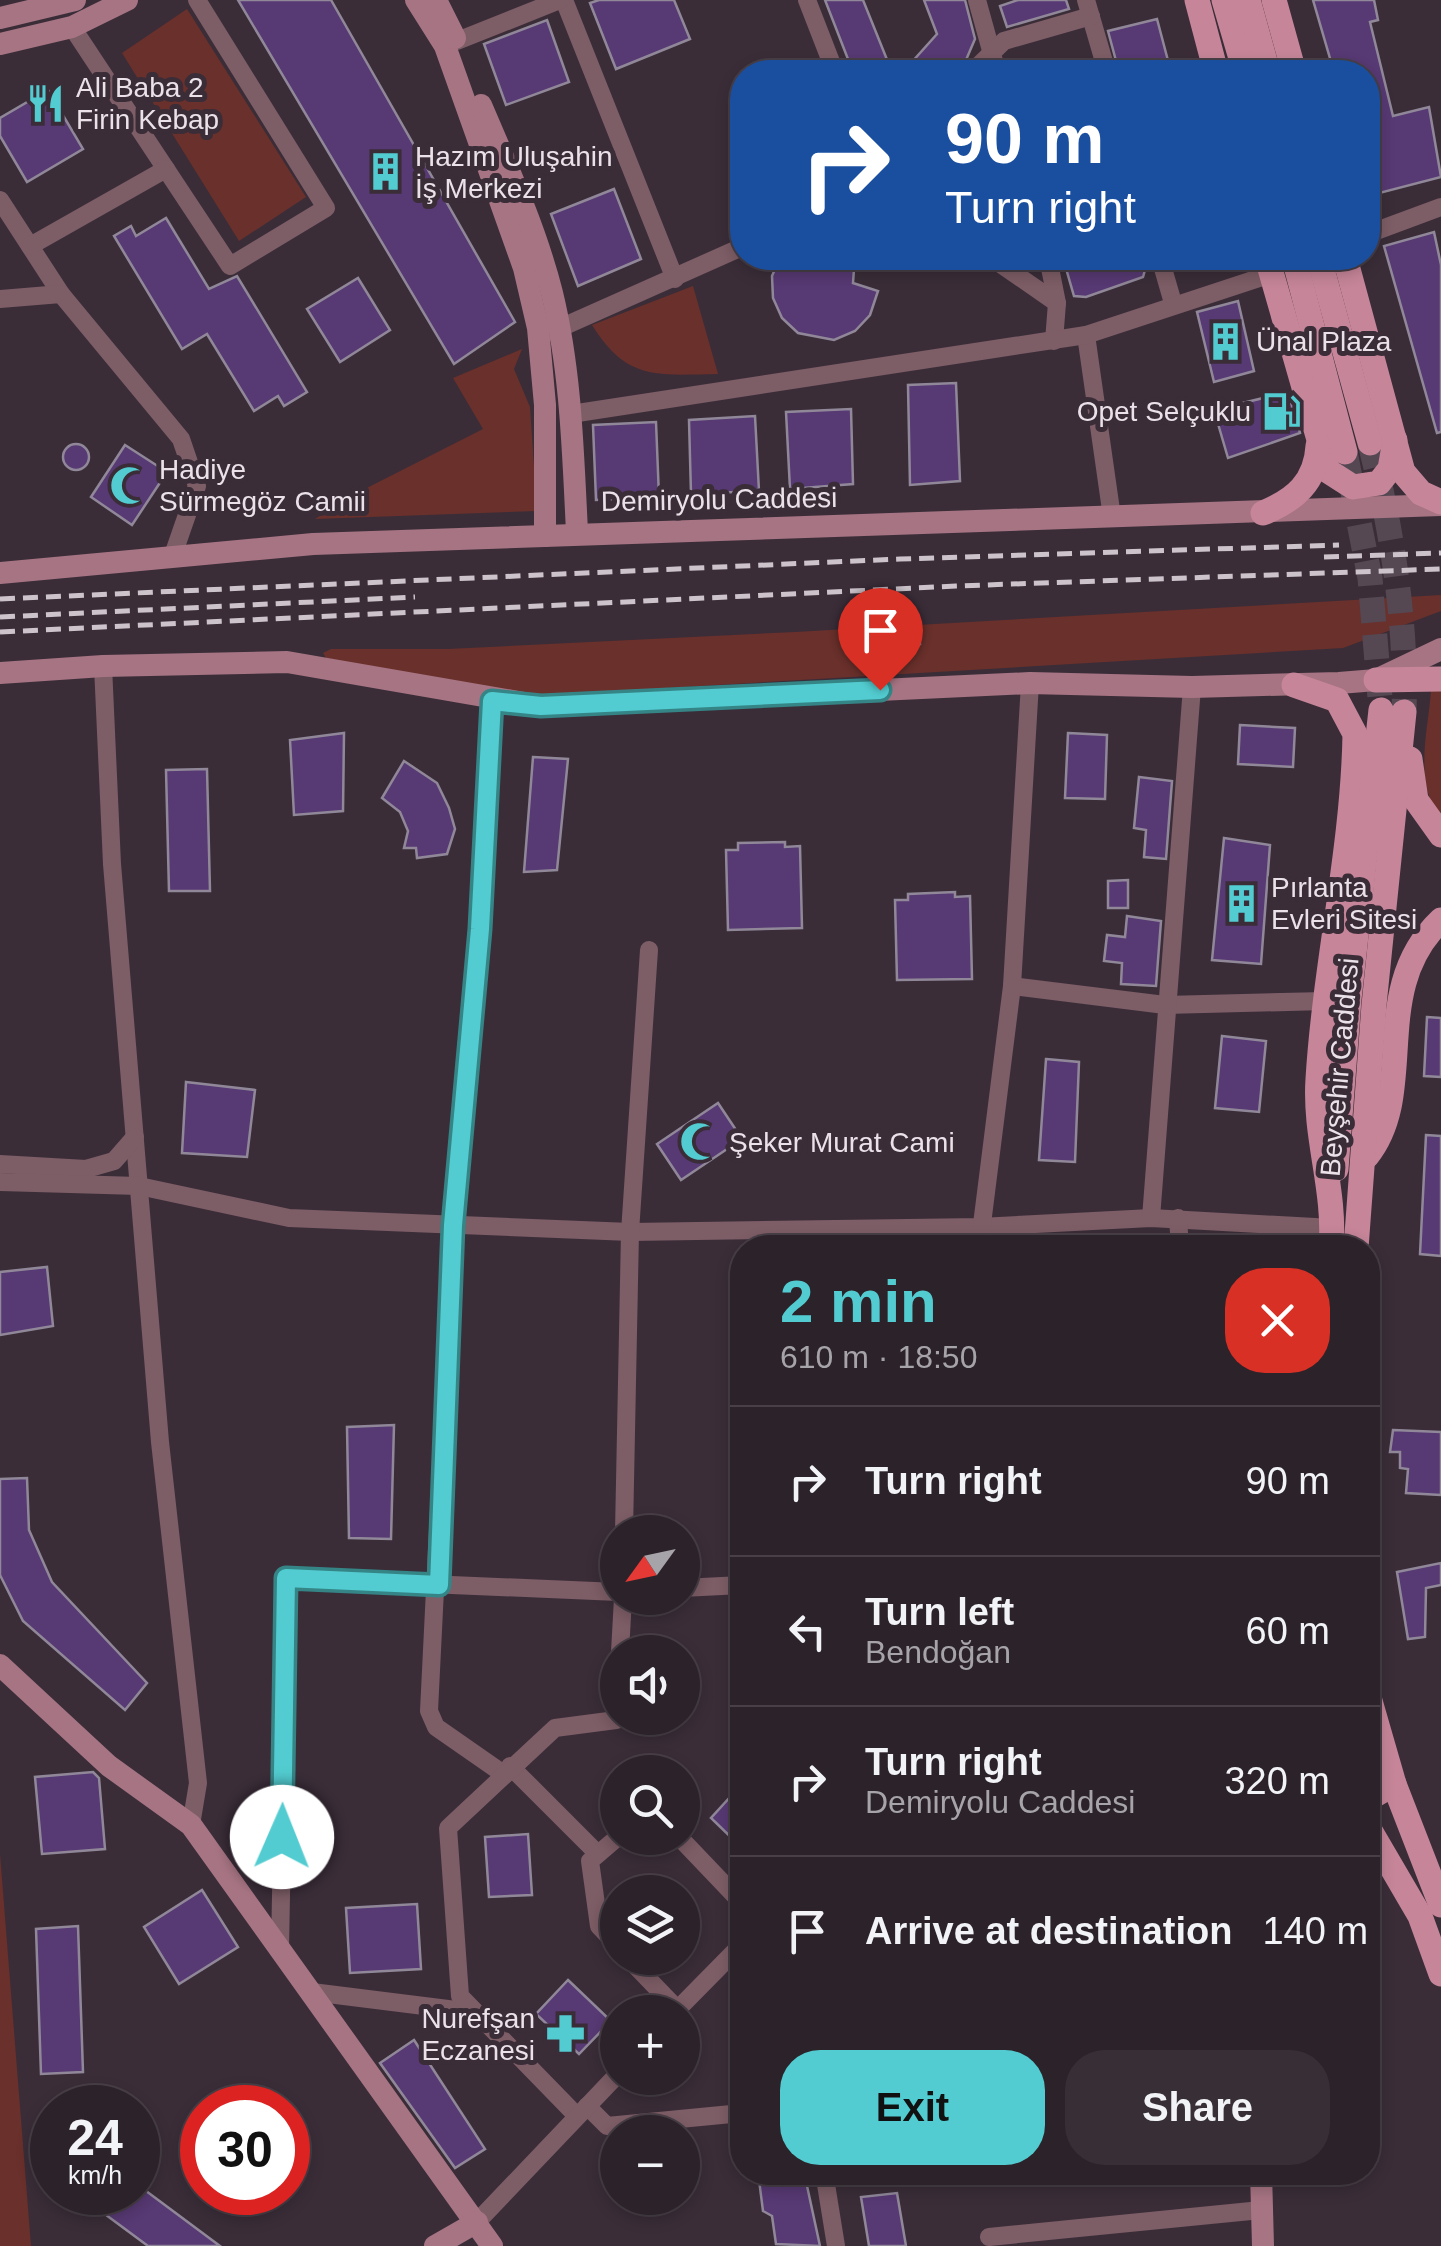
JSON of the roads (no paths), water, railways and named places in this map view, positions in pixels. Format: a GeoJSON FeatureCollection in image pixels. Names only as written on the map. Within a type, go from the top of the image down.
{"type":"FeatureCollection","features":[{"type":"Feature","properties":{"kind":"main road"},"geometry":{"type":"LineString","coordinates":[[0,18],[75,0]]}},
{"type":"Feature","properties":{"kind":"main road"},"geometry":{"type":"LineString","coordinates":[[0,44],[72,27],[127,0]]}},
{"type":"Feature","properties":{"kind":"main road"},"geometry":{"type":"LineString","coordinates":[[416,0],[445,46],[549,332],[545,536]]}},
{"type":"Feature","properties":{"kind":"main road"},"geometry":{"type":"LineString","coordinates":[[436,0],[532,230],[549,332],[571,414],[578,532]]}},
{"type":"Feature","properties":{"kind":"main road"},"geometry":{"type":"LineString","coordinates":[[1198,0],[1213,60]]}},
{"type":"Feature","properties":{"kind":"main road"},"geometry":{"type":"LineString","coordinates":[[1224,0],[1242,60]]}},
{"type":"Feature","properties":{"kind":"main road"},"geometry":{"type":"LineString","coordinates":[[1248,0],[1265,60]]}},
{"type":"Feature","properties":{"kind":"main road"},"geometry":{"type":"LineString","coordinates":[[1274,0],[1291,60]]}},
{"type":"Feature","properties":{"kind":"main road"},"geometry":{"type":"LineString","coordinates":[[1270,270],[1318,446],[1336,478],[1362,487],[1386,476],[1346,270]]}},
{"type":"Feature","properties":{"kind":"main road"},"geometry":{"type":"LineString","coordinates":[[1297,270],[1345,452]]}},
{"type":"Feature","properties":{"kind":"main road"},"geometry":{"type":"LineString","coordinates":[[1323,270],[1382,442],[1421,493],[1441,503]]}},
{"type":"Feature","properties":{"kind":"main road"},"geometry":{"type":"LineString","coordinates":[[1263,513],[1303,488],[1314,467],[1318,446]]}},
{"type":"Feature","properties":{"kind":"main road","name":"Demiryolu Caddesi"},"geometry":{"type":"LineString","coordinates":[[0,573],[313,544],[578,532],[1263,513],[1441,503]]}},
{"type":"Feature","properties":{"kind":"main road"},"geometry":{"type":"LineString","coordinates":[[1376,680],[1441,649]]}},
{"type":"Feature","properties":{"kind":"main road"},"geometry":{"type":"LineString","coordinates":[[0,674],[103,666],[287,662],[390,677],[492,701],[541,706],[1030,683],[1192,687],[1441,679]]}},
{"type":"Feature","properties":{"kind":"main road"},"geometry":{"type":"LineString","coordinates":[[1294,685],[1337,700],[1355,734],[1325,1000],[1318,1112],[1333,1199],[1332,1235]]}},
{"type":"Feature","properties":{"kind":"main road"},"geometry":{"type":"LineString","coordinates":[[1393,711],[1416,800],[1441,835]]}},
{"type":"Feature","properties":{"kind":"main road","name":"Beyşehir Caddesi"},"geometry":{"type":"LineString","coordinates":[[1357,1235],[1393,711]]}},
{"type":"Feature","properties":{"kind":"main road","name":"Beyşehir Caddesi"},"geometry":{"type":"LineString","coordinates":[[1333,1199],[1349,999],[1393,711]]}},
{"type":"Feature","properties":{"kind":"main road"},"geometry":{"type":"LineString","coordinates":[[1361,1164],[1372,1150],[1386,1111],[1404,977],[1417,948],[1441,920]]}},
{"type":"Feature","properties":{"kind":"main road"},"geometry":{"type":"LineString","coordinates":[[0,1666],[109,1766],[192,1825],[492,2246]]}},
{"type":"Feature","properties":{"kind":"main road"},"geometry":{"type":"LineString","coordinates":[[1380,1752],[1441,1905]]}},
{"type":"Feature","properties":{"kind":"main road"},"geometry":{"type":"LineString","coordinates":[[1380,1792],[1394,1784]]}},
{"type":"Feature","properties":{"kind":"main road"},"geometry":{"type":"LineString","coordinates":[[1380,1850],[1420,1916],[1441,1974]]}},
{"type":"Feature","properties":{"kind":"main road"},"geometry":{"type":"LineString","coordinates":[[1261,2185],[1263,2246]]}},
{"type":"Feature","properties":{"kind":"main road"},"geometry":{"type":"LineString","coordinates":[[435,2246],[476,2222]]}},
{"type":"Feature","properties":{"kind":"street"},"geometry":{"type":"LineString","coordinates":[[72,27],[230,266],[326,208],[196,0]]}},
{"type":"Feature","properties":{"kind":"street"},"geometry":{"type":"LineString","coordinates":[[456,41],[562,0],[675,280]]}},
{"type":"Feature","properties":{"kind":"street"},"geometry":{"type":"LineString","coordinates":[[807,0],[830,60]]}},
{"type":"Feature","properties":{"kind":"street"},"geometry":{"type":"LineString","coordinates":[[977,0],[993,60]]}},
{"type":"Feature","properties":{"kind":"street"},"geometry":{"type":"LineString","coordinates":[[996,60],[1004,42],[1088,8],[1103,60]]}},
{"type":"Feature","properties":{"kind":"street"},"geometry":{"type":"LineString","coordinates":[[30,246],[166,168]]}},
{"type":"Feature","properties":{"kind":"street"},"geometry":{"type":"LineString","coordinates":[[0,200],[61,294],[181,439],[198,486],[172,558]]}},
{"type":"Feature","properties":{"kind":"street"},"geometry":{"type":"LineString","coordinates":[[1380,229],[1441,206]]}},
{"type":"Feature","properties":{"kind":"street"},"geometry":{"type":"LineString","coordinates":[[549,332],[675,280],[730,252]]}},
{"type":"Feature","properties":{"kind":"street"},"geometry":{"type":"LineString","coordinates":[[1009,270],[1057,303]]}},
{"type":"Feature","properties":{"kind":"street"},"geometry":{"type":"LineString","coordinates":[[1050,270],[1057,303],[1054,341]]}},
{"type":"Feature","properties":{"kind":"street"},"geometry":{"type":"LineString","coordinates":[[1163,270],[1173,303]]}},
{"type":"Feature","properties":{"kind":"street"},"geometry":{"type":"LineString","coordinates":[[571,414],[1086,335],[1259,270]]}},
{"type":"Feature","properties":{"kind":"street"},"geometry":{"type":"LineString","coordinates":[[0,299],[61,294]]}},
{"type":"Feature","properties":{"kind":"street"},"geometry":{"type":"LineString","coordinates":[[1086,335],[1112,517]]}},
{"type":"Feature","properties":{"kind":"street"},"geometry":{"type":"LineString","coordinates":[[103,666],[112,864],[160,1442],[198,1783],[192,1825]]}},
{"type":"Feature","properties":{"kind":"street"},"geometry":{"type":"LineString","coordinates":[[980,1235],[1012,986],[1030,683]]}},
{"type":"Feature","properties":{"kind":"street"},"geometry":{"type":"LineString","coordinates":[[1151,1218],[1192,687]]}},
{"type":"Feature","properties":{"kind":"street"},"geometry":{"type":"LineString","coordinates":[[492,701],[480,929],[453,1225],[439,1585],[429,1711],[436,1728],[506,1770],[598,1854],[590,1860],[600,1927]]}},
{"type":"Feature","properties":{"kind":"street"},"geometry":{"type":"LineString","coordinates":[[624,1515],[630,1232],[649,950]]}},
{"type":"Feature","properties":{"kind":"street"},"geometry":{"type":"LineString","coordinates":[[1012,986],[1165,1005],[1325,1000]]}},
{"type":"Feature","properties":{"kind":"street"},"geometry":{"type":"LineString","coordinates":[[0,1164],[86,1169],[114,1161],[135,1137]]}},
{"type":"Feature","properties":{"kind":"street"},"geometry":{"type":"LineString","coordinates":[[104,1186],[125,1175],[135,1137]]}},
{"type":"Feature","properties":{"kind":"street"},"geometry":{"type":"LineString","coordinates":[[0,1182],[139,1186],[289,1218],[453,1225],[630,1232],[980,1228],[1178,1218],[1309,1235]]}},
{"type":"Feature","properties":{"kind":"street"},"geometry":{"type":"LineString","coordinates":[[1178,1218],[1179,1235]]}},
{"type":"Feature","properties":{"kind":"street"},"geometry":{"type":"LineString","coordinates":[[280,1949],[286,1578],[600,1591]]}},
{"type":"Feature","properties":{"kind":"street"},"geometry":{"type":"LineString","coordinates":[[700,1587],[730,1585]]}},
{"type":"Feature","properties":{"kind":"street"},"geometry":{"type":"LineString","coordinates":[[600,1722],[554,1728],[448,1828],[460,1996],[472,2012],[582,2111],[607,2126],[730,2114]]}},
{"type":"Feature","properties":{"kind":"street"},"geometry":{"type":"LineString","coordinates":[[696,1855],[730,1890]]}},
{"type":"Feature","properties":{"kind":"street"},"geometry":{"type":"LineString","coordinates":[[692,1995],[730,1956]]}},
{"type":"Feature","properties":{"kind":"street"},"geometry":{"type":"LineString","coordinates":[[643,1975],[662,1995]]}},
{"type":"Feature","properties":{"kind":"street"},"geometry":{"type":"LineString","coordinates":[[312,1992],[472,2012]]}},
{"type":"Feature","properties":{"kind":"street"},"geometry":{"type":"LineString","coordinates":[[476,2222],[600,2092]]}},
{"type":"Feature","properties":{"kind":"street"},"geometry":{"type":"LineString","coordinates":[[826,2185],[836,2246]]}},
{"type":"Feature","properties":{"kind":"street"},"geometry":{"type":"LineString","coordinates":[[988,2237],[1261,2210]]}},
{"type":"Feature","properties":{"kind":"tunnel"},"geometry":{"type":"LineString","coordinates":[[1370,443],[1396,577],[1404,712]]}},
{"type":"Feature","properties":{"kind":"tunnel"},"geometry":{"type":"LineString","coordinates":[[1345,452],[1370,578],[1381,710]]}},
{"type":"Feature","properties":{"kind":"railway"},"geometry":{"type":"LineString","coordinates":[[0,599],[900,559],[1339,545]]}},
{"type":"Feature","properties":{"kind":"railway"},"geometry":{"type":"LineString","coordinates":[[1324,557],[1441,553]]}},
{"type":"Feature","properties":{"kind":"railway"},"geometry":{"type":"LineString","coordinates":[[0,632],[956,586],[1441,569]]}},
{"type":"Feature","properties":{"kind":"railway"},"geometry":{"type":"LineString","coordinates":[[0,617],[415,597]]}},
{"type":"Feature","properties":{"kind":"place","name":"Ali Baba 2 Firin Kebap"},"geometry":{"type":"Point","coordinates":[46,103]}},
{"type":"Feature","properties":{"kind":"place","name":"Hazım Uluşahin İş Merkezi"},"geometry":{"type":"Point","coordinates":[385,172]}},
{"type":"Feature","properties":{"kind":"place","name":"Ünal Plaza"},"geometry":{"type":"Point","coordinates":[1226,341]}},
{"type":"Feature","properties":{"kind":"place","name":"Opet Selçuklu"},"geometry":{"type":"Point","coordinates":[1281,411]}},
{"type":"Feature","properties":{"kind":"place","name":"Hadiye Sürmegöz Camii"},"geometry":{"type":"Point","coordinates":[129,485]}},
{"type":"Feature","properties":{"kind":"place","name":"Pırlanta Evleri Sitesi"},"geometry":{"type":"Point","coordinates":[1241,903]}},
{"type":"Feature","properties":{"kind":"place","name":"Şeker Murat Cami"},"geometry":{"type":"Point","coordinates":[699,1142]}},
{"type":"Feature","properties":{"kind":"place","name":"Nurefşan Eczanesi"},"geometry":{"type":"Point","coordinates":[565,2034]}}]}
